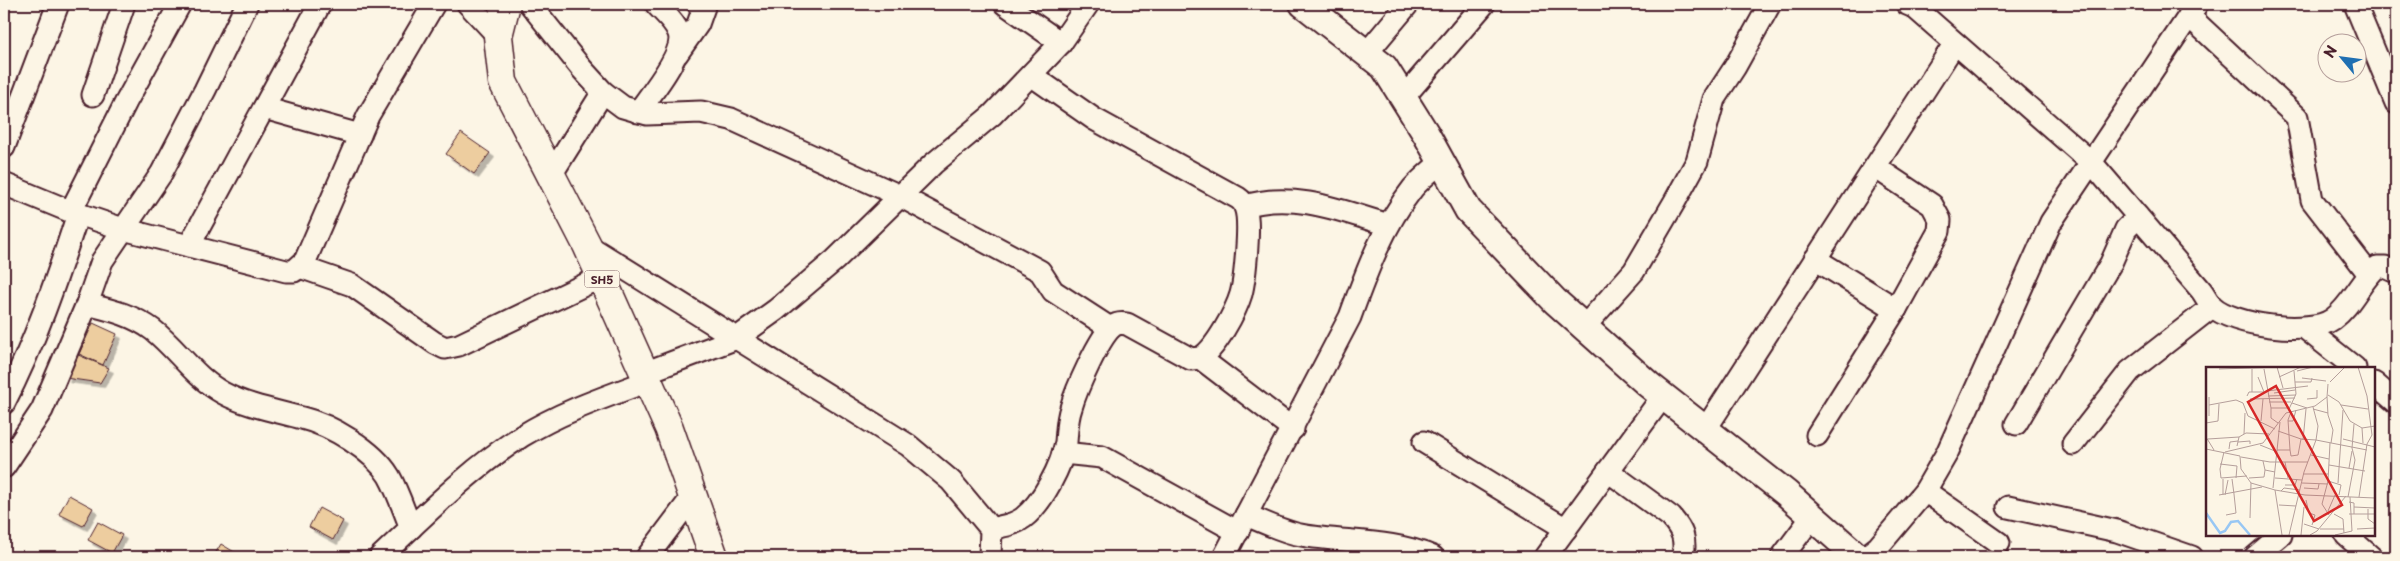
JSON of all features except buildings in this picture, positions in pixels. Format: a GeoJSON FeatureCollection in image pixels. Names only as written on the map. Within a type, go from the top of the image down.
{"type":"FeatureCollection","features":[{"type":"Feature","properties":{"kind":"main road","name":"SH5"},"geometry":{"type":"LineString","coordinates":[[506,4],[498,36],[503,82],[602,277],[669,428],[714,557]]}},
{"type":"Feature","properties":{"kind":"street"},"geometry":{"type":"LineString","coordinates":[[4,147],[58,4]]}},
{"type":"Feature","properties":{"kind":"street"},"geometry":{"type":"LineString","coordinates":[[93,95],[124,4]]}},
{"type":"Feature","properties":{"kind":"street"},"geometry":{"type":"LineString","coordinates":[[4,403],[52,295],[75,212],[126,102],[180,4]]}},
{"type":"Feature","properties":{"kind":"street"},"geometry":{"type":"LineString","coordinates":[[4,467],[42,410],[87,304],[102,261],[160,174],[205,90],[247,4]]}},
{"type":"Feature","properties":{"kind":"street"},"geometry":{"type":"LineString","coordinates":[[189,246],[320,4]]}},
{"type":"Feature","properties":{"kind":"street"},"geometry":{"type":"LineString","coordinates":[[6,191],[124,229],[286,271],[294,271],[300,267],[360,135],[390,76],[434,4]]}},
{"type":"Feature","properties":{"kind":"street"},"geometry":{"type":"LineString","coordinates":[[468,4],[498,36]]}},
{"type":"Feature","properties":{"kind":"street"},"geometry":{"type":"LineString","coordinates":[[530,4],[603,92],[623,107],[647,114],[701,112],[732,119],[900,196],[1040,271],[1053,291],[1110,328]]}},
{"type":"Feature","properties":{"kind":"street"},"geometry":{"type":"LineString","coordinates":[[656,4],[678,30],[681,41],[677,54]]}},
{"type":"Feature","properties":{"kind":"street"},"geometry":{"type":"LineString","coordinates":[[638,112],[698,24],[704,7],[698,4]]}},
{"type":"Feature","properties":{"kind":"street"},"geometry":{"type":"LineString","coordinates":[[1005,4],[1061,42]]}},
{"type":"Feature","properties":{"kind":"street"},"geometry":{"type":"LineString","coordinates":[[380,557],[477,468],[523,436],[572,410],[737,338],[776,310],[835,260],[933,164],[992,115],[1031,76],[1061,42],[1088,4]]}},
{"type":"Feature","properties":{"kind":"street"},"geometry":{"type":"LineString","coordinates":[[1303,4],[1384,68],[1468,210],[1555,302],[1663,396],[1786,493],[1858,557]]}},
{"type":"Feature","properties":{"kind":"street"},"geometry":{"type":"LineString","coordinates":[[1366,54],[1408,4]]}},
{"type":"Feature","properties":{"kind":"street"},"geometry":{"type":"LineString","coordinates":[[1403,98],[1484,4]]}},
{"type":"Feature","properties":{"kind":"street"},"geometry":{"type":"LineString","coordinates":[[1584,327],[1634,271],[1675,201],[1697,161],[1714,99],[1770,4]]}},
{"type":"Feature","properties":{"kind":"street"},"geometry":{"type":"LineString","coordinates":[[1907,4],[1955,43],[2091,162],[2201,290],[2212,306],[2227,315],[2275,328],[2306,329],[2332,321],[2346,308],[2369,274],[2377,267],[2386,267],[2396,272]]}},
{"type":"Feature","properties":{"kind":"street"},"geometry":{"type":"LineString","coordinates":[[2355,4],[2396,103]]}},
{"type":"Feature","properties":{"kind":"street"},"geometry":{"type":"LineString","coordinates":[[1865,557],[1878,547],[1925,491],[1947,453],[2051,222],[2193,10],[2297,118],[2312,200],[2369,274]]}},
{"type":"Feature","properties":{"kind":"street"},"geometry":{"type":"LineString","coordinates":[[1705,430],[1955,43]]}},
{"type":"Feature","properties":{"kind":"street"},"geometry":{"type":"LineString","coordinates":[[1031,76],[1094,119],[1232,193],[1245,206],[1248,221],[1241,294],[1231,318],[1209,351],[1200,358]]}},
{"type":"Feature","properties":{"kind":"street"},"geometry":{"type":"LineString","coordinates":[[551,174],[603,92]]}},
{"type":"Feature","properties":{"kind":"street"},"geometry":{"type":"LineString","coordinates":[[264,108],[360,135]]}},
{"type":"Feature","properties":{"kind":"street"},"geometry":{"type":"LineString","coordinates":[[1224,557],[1350,318],[1365,277],[1388,225],[1414,187],[1441,162]]}},
{"type":"Feature","properties":{"kind":"street"},"geometry":{"type":"LineString","coordinates":[[1817,435],[1896,309],[1939,231],[1940,220],[1932,205],[1875,167]]}},
{"type":"Feature","properties":{"kind":"street"},"geometry":{"type":"LineString","coordinates":[[1245,206],[1264,200],[1290,199],[1338,210],[1388,225]]}},
{"type":"Feature","properties":{"kind":"street"},"geometry":{"type":"LineString","coordinates":[[2016,424],[2111,263],[2126,229],[2138,217]]}},
{"type":"Feature","properties":{"kind":"street"},"geometry":{"type":"LineString","coordinates":[[587,245],[908,445],[951,481],[991,529],[990,557]]}},
{"type":"Feature","properties":{"kind":"street"},"geometry":{"type":"LineString","coordinates":[[1815,259],[1896,309]]}},
{"type":"Feature","properties":{"kind":"street"},"geometry":{"type":"LineString","coordinates":[[300,267],[352,285],[445,348],[459,345],[602,277]]}},
{"type":"Feature","properties":{"kind":"street"},"geometry":{"type":"LineString","coordinates":[[87,304],[125,313],[152,329],[203,380],[224,394],[239,400],[306,418],[337,431],[376,461],[389,476],[411,528]]}},
{"type":"Feature","properties":{"kind":"street"},"geometry":{"type":"LineString","coordinates":[[2073,444],[2130,371],[2212,306]]}},
{"type":"Feature","properties":{"kind":"street"},"geometry":{"type":"LineString","coordinates":[[991,529],[1010,525],[1033,510],[1048,487],[1063,453],[1071,408],[1090,362],[1110,328],[1116,324],[1127,324],[1191,358],[1200,358],[1293,428]]}},
{"type":"Feature","properties":{"kind":"street"},"geometry":{"type":"LineString","coordinates":[[2306,329],[2354,367]]}},
{"type":"Feature","properties":{"kind":"street"},"geometry":{"type":"LineString","coordinates":[[2375,384],[2396,402]]}},
{"type":"Feature","properties":{"kind":"street"},"geometry":{"type":"LineString","coordinates":[[1545,557],[1663,396]]}},
{"type":"Feature","properties":{"kind":"street"},"geometry":{"type":"LineString","coordinates":[[1424,442],[1566,529]]}},
{"type":"Feature","properties":{"kind":"street"},"geometry":{"type":"LineString","coordinates":[[1063,453],[1102,457],[1242,523],[1298,535],[1420,551],[1433,557]]}},
{"type":"Feature","properties":{"kind":"street"},"geometry":{"type":"LineString","coordinates":[[1608,471],[1671,517],[1678,525],[1685,535],[1683,557]]}},
{"type":"Feature","properties":{"kind":"street"},"geometry":{"type":"LineString","coordinates":[[1925,491],[1999,543]]}},
{"type":"Feature","properties":{"kind":"street"},"geometry":{"type":"LineString","coordinates":[[646,557],[693,496]]}},
{"type":"Feature","properties":{"kind":"street"},"geometry":{"type":"LineString","coordinates":[[2008,507],[2117,531],[2192,557]]}},
{"type":"Feature","properties":{"kind":"street"},"geometry":{"type":"LineString","coordinates":[[1782,557],[1812,517]]}},
{"type":"Feature","properties":{"kind":"street"},"geometry":{"type":"LineString","coordinates":[[2256,557],[2280,536]]}},
{"type":"Feature","properties":{"kind":"street"},"geometry":{"type":"LineString","coordinates":[[2347,536],[2371,557]]}}]}
